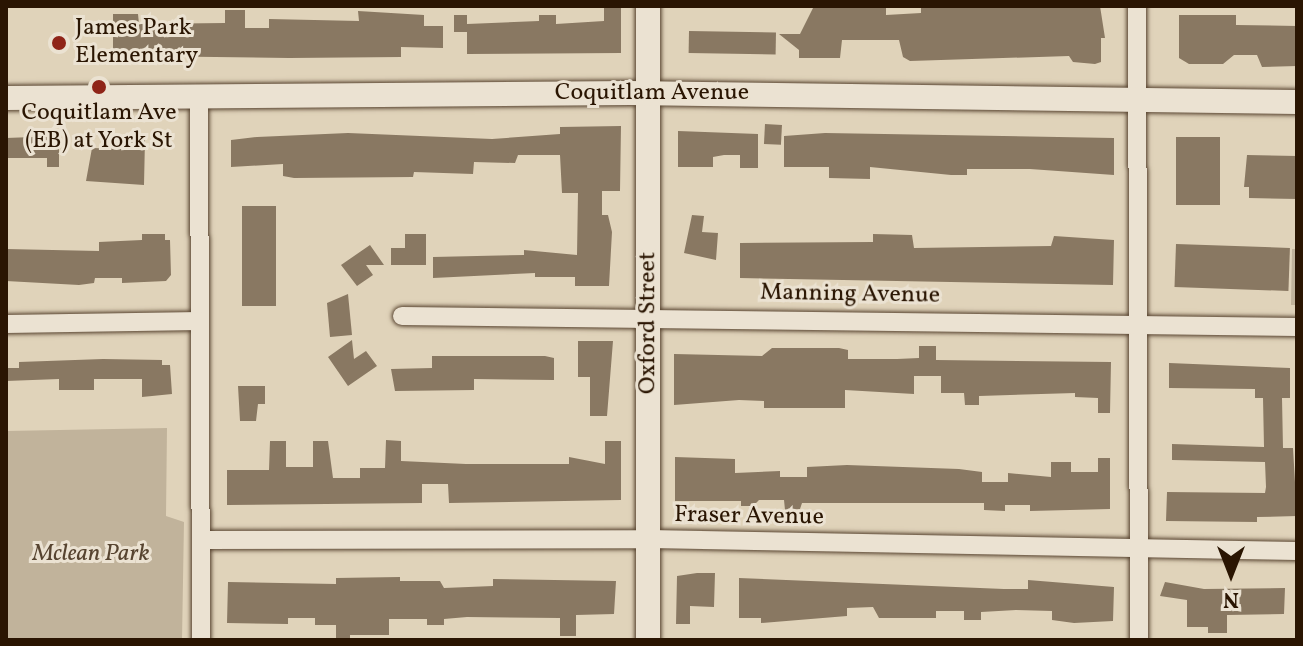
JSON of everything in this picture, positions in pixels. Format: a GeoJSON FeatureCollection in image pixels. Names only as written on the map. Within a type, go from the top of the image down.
{"type":"FeatureCollection","features":[{"type":"Feature","properties":{"kind":"street","name":"Oxford Street"},"geometry":{"type":"LineString","coordinates":[[648,6],[648,640]]}},
{"type":"Feature","properties":{"kind":"street"},"geometry":{"type":"LineString","coordinates":[[1137,6],[1141,324],[1139,640]]}},
{"type":"Feature","properties":{"kind":"street","name":"Coquitlam Avenue"},"geometry":{"type":"LineString","coordinates":[[6,98],[650,93],[1297,102]]}},
{"type":"Feature","properties":{"kind":"street"},"geometry":{"type":"LineString","coordinates":[[199,95],[201,640]]}},
{"type":"Feature","properties":{"kind":"street","name":"Manning Avenue"},"geometry":{"type":"LineString","coordinates":[[402,316],[649,316],[1297,327]]}},
{"type":"Feature","properties":{"kind":"street"},"geometry":{"type":"LineString","coordinates":[[6,324],[200,321]]}},
{"type":"Feature","properties":{"kind":"street","name":"Fraser Avenue"},"geometry":{"type":"LineString","coordinates":[[201,540],[649,539],[1297,551]]}},
{"type":"Feature","properties":{"kind":"green space"},"geometry":{"type":"Polygon","coordinates":[[[1292,249],[1297,249],[1297,305],[1291,305],[1292,249]]]}},
{"type":"Feature","properties":{"kind":"green space","name":"Mclean Park"},"geometry":{"type":"Polygon","coordinates":[[[167,428],[166,516],[184,522],[182,640],[6,640],[6,431],[167,428]]]}},
{"type":"Feature","properties":{"kind":"building"},"geometry":{"type":"Polygon","coordinates":[[[604,6],[621,6],[621,53],[467,54],[467,24],[539,21],[539,15],[556,15],[556,24],[604,21],[604,6]]]}},
{"type":"Feature","properties":{"kind":"building"},"geometry":{"type":"Polygon","coordinates":[[[814,6],[886,6],[886,15],[921,13],[921,6],[1100,6],[1105,38],[1101,38],[1101,62],[1095,64],[1073,62],[1069,56],[910,61],[903,57],[899,40],[842,40],[840,58],[799,58],[799,50],[779,34],[800,34],[814,6]]]}},
{"type":"Feature","properties":{"kind":"building"},"geometry":{"type":"Polygon","coordinates":[[[225,10],[245,10],[245,28],[269,28],[269,19],[359,21],[358,11],[424,15],[424,26],[443,26],[443,48],[401,47],[401,57],[134,56],[134,51],[113,51],[113,14],[138,14],[139,24],[225,23],[225,10]]]}},
{"type":"Feature","properties":{"kind":"building"},"geometry":{"type":"Polygon","coordinates":[[[454,15],[467,15],[467,32],[454,32],[454,15]]]}},
{"type":"Feature","properties":{"kind":"building"},"geometry":{"type":"Polygon","coordinates":[[[1179,15],[1236,15],[1236,25],[1297,26],[1297,66],[1262,67],[1257,55],[1234,55],[1223,64],[1189,64],[1179,58],[1179,15]]]}},
{"type":"Feature","properties":{"kind":"building"},"geometry":{"type":"Polygon","coordinates":[[[689,31],[776,33],[776,55],[689,53],[689,31]]]}},
{"type":"Feature","properties":{"kind":"building"},"geometry":{"type":"Polygon","coordinates":[[[765,124],[782,125],[781,145],[764,144],[765,124]]]}},
{"type":"Feature","properties":{"kind":"building"},"geometry":{"type":"Polygon","coordinates":[[[621,126],[620,191],[602,191],[602,215],[608,215],[612,232],[609,286],[575,286],[575,277],[535,277],[535,273],[433,278],[433,257],[524,255],[524,250],[577,255],[578,193],[562,193],[560,155],[518,155],[515,163],[474,162],[473,174],[414,172],[413,177],[294,178],[283,176],[283,164],[231,167],[231,140],[257,137],[348,133],[492,139],[560,134],[560,127],[621,126]]]}},
{"type":"Feature","properties":{"kind":"building"},"geometry":{"type":"Polygon","coordinates":[[[678,131],[758,134],[758,168],[740,168],[740,155],[713,157],[713,167],[678,167],[678,131]]]}},
{"type":"Feature","properties":{"kind":"building"},"geometry":{"type":"Polygon","coordinates":[[[825,133],[1114,138],[1114,175],[1030,169],[967,169],[967,175],[951,175],[870,167],[870,179],[829,178],[829,167],[784,167],[784,136],[825,133]]]}},
{"type":"Feature","properties":{"kind":"building"},"geometry":{"type":"Polygon","coordinates":[[[59,136],[59,167],[47,167],[47,158],[6,158],[6,138],[59,136]]]}},
{"type":"Feature","properties":{"kind":"building"},"geometry":{"type":"Polygon","coordinates":[[[1176,137],[1220,137],[1220,205],[1176,205],[1176,137]]]}},
{"type":"Feature","properties":{"kind":"building"},"geometry":{"type":"Polygon","coordinates":[[[125,139],[145,139],[144,185],[86,181],[92,148],[125,149],[125,139]]]}},
{"type":"Feature","properties":{"kind":"building"},"geometry":{"type":"Polygon","coordinates":[[[1247,155],[1297,156],[1297,199],[1249,198],[1249,187],[1244,187],[1247,155]]]}},
{"type":"Feature","properties":{"kind":"building"},"geometry":{"type":"Polygon","coordinates":[[[242,206],[276,206],[276,306],[242,306],[242,206]]]}},
{"type":"Feature","properties":{"kind":"building"},"geometry":{"type":"Polygon","coordinates":[[[692,215],[704,216],[702,232],[718,233],[716,260],[684,253],[692,215]]]}},
{"type":"Feature","properties":{"kind":"building"},"geometry":{"type":"Polygon","coordinates":[[[142,234],[165,234],[165,240],[170,240],[171,275],[166,281],[122,283],[122,278],[95,278],[94,283],[79,285],[6,281],[6,249],[99,251],[99,242],[142,240],[142,234]]]}},
{"type":"Feature","properties":{"kind":"building"},"geometry":{"type":"Polygon","coordinates":[[[405,234],[426,234],[426,265],[391,265],[391,248],[405,248],[405,234]]]}},
{"type":"Feature","properties":{"kind":"building"},"geometry":{"type":"Polygon","coordinates":[[[873,234],[912,235],[914,248],[1051,246],[1054,236],[1114,240],[1113,285],[740,278],[740,243],[873,242],[873,234]]]}},
{"type":"Feature","properties":{"kind":"building"},"geometry":{"type":"Polygon","coordinates":[[[1176,244],[1290,248],[1288,291],[1174,287],[1176,244]]]}},
{"type":"Feature","properties":{"kind":"building"},"geometry":{"type":"Polygon","coordinates":[[[370,245],[384,265],[366,265],[373,275],[357,286],[341,265],[370,245]]]}},
{"type":"Feature","properties":{"kind":"building"},"geometry":{"type":"Polygon","coordinates":[[[348,294],[352,335],[330,337],[327,303],[348,294]]]}},
{"type":"Feature","properties":{"kind":"building"},"geometry":{"type":"Polygon","coordinates":[[[352,340],[354,359],[366,351],[377,366],[348,386],[328,357],[352,340]]]}},
{"type":"Feature","properties":{"kind":"building"},"geometry":{"type":"Polygon","coordinates":[[[578,341],[613,341],[607,416],[590,416],[590,377],[578,377],[578,341]]]}},
{"type":"Feature","properties":{"kind":"building"},"geometry":{"type":"Polygon","coordinates":[[[919,346],[936,346],[936,360],[1111,362],[1110,413],[1098,413],[1098,398],[1075,397],[1075,393],[979,396],[979,405],[965,405],[964,393],[941,393],[941,376],[914,376],[914,394],[845,390],[845,408],[764,408],[764,401],[739,400],[674,405],[674,354],[762,356],[772,348],[839,348],[848,350],[848,359],[897,359],[919,358],[919,346]]]}},
{"type":"Feature","properties":{"kind":"building"},"geometry":{"type":"Polygon","coordinates":[[[432,356],[545,356],[554,358],[554,380],[474,379],[474,390],[395,391],[391,369],[432,368],[432,356]]]}},
{"type":"Feature","properties":{"kind":"building"},"geometry":{"type":"Polygon","coordinates":[[[162,360],[162,365],[170,365],[172,394],[142,397],[142,379],[94,379],[94,390],[59,390],[59,379],[6,381],[6,368],[19,368],[19,362],[162,360]]]}},
{"type":"Feature","properties":{"kind":"building"},"geometry":{"type":"Polygon","coordinates":[[[1169,363],[1290,368],[1290,398],[1282,398],[1283,448],[1293,448],[1297,516],[1257,517],[1257,522],[1166,521],[1167,492],[1265,493],[1266,487],[1265,462],[1172,460],[1172,444],[1264,447],[1263,398],[1255,398],[1255,389],[1169,388],[1169,363]]]}},
{"type":"Feature","properties":{"kind":"building"},"geometry":{"type":"Polygon","coordinates":[[[238,386],[265,386],[265,404],[258,404],[256,421],[240,421],[238,386]]]}},
{"type":"Feature","properties":{"kind":"building"},"geometry":{"type":"Polygon","coordinates":[[[386,440],[401,441],[401,461],[466,464],[569,464],[569,457],[605,464],[605,441],[621,441],[621,500],[449,503],[448,484],[422,484],[422,503],[227,505],[227,470],[269,470],[270,441],[286,441],[286,467],[313,467],[313,441],[328,441],[333,478],[360,478],[360,468],[385,468],[386,440]]]}},
{"type":"Feature","properties":{"kind":"building"},"geometry":{"type":"Polygon","coordinates":[[[675,457],[735,459],[735,473],[780,471],[780,477],[807,477],[807,467],[847,465],[959,469],[982,472],[982,482],[1008,482],[1008,473],[1051,477],[1051,462],[1071,462],[1071,472],[1098,472],[1098,458],[1110,458],[1110,509],[1030,511],[1030,505],[1005,505],[1005,511],[984,510],[984,503],[802,503],[800,509],[785,510],[784,500],[759,500],[753,506],[741,506],[741,501],[675,501],[675,457]]]}},
{"type":"Feature","properties":{"kind":"building"},"geometry":{"type":"Polygon","coordinates":[[[715,573],[714,607],[690,606],[690,624],[676,624],[677,576],[715,573]]]}},
{"type":"Feature","properties":{"kind":"building"},"geometry":{"type":"Polygon","coordinates":[[[400,577],[400,581],[440,581],[444,588],[493,586],[493,579],[616,581],[614,614],[576,615],[576,636],[560,636],[560,618],[467,617],[444,619],[444,625],[427,625],[427,619],[389,619],[389,635],[350,635],[350,640],[336,640],[336,625],[315,625],[315,618],[288,618],[288,624],[227,623],[228,582],[336,584],[336,578],[400,577]]]}},
{"type":"Feature","properties":{"kind":"building"},"geometry":{"type":"Polygon","coordinates":[[[739,578],[1004,589],[1028,589],[1028,580],[1114,587],[1113,621],[1074,623],[1052,620],[1052,611],[1016,610],[981,612],[981,620],[964,620],[964,611],[936,611],[936,618],[879,618],[873,607],[847,608],[847,616],[761,623],[761,618],[739,618],[739,578]]]}},
{"type":"Feature","properties":{"kind":"building"},"geometry":{"type":"Polygon","coordinates":[[[1165,582],[1204,589],[1285,588],[1284,614],[1227,615],[1227,633],[1208,633],[1208,627],[1187,627],[1187,600],[1160,596],[1165,582]]]}},
{"type":"Feature","properties":{"kind":"place","name":"James Park Elementary"},"geometry":{"type":"Point","coordinates":[59,43]}},
{"type":"Feature","properties":{"kind":"place","name":"Coquitlam Ave (EB) at York St"},"geometry":{"type":"Point","coordinates":[99,87]}}]}
